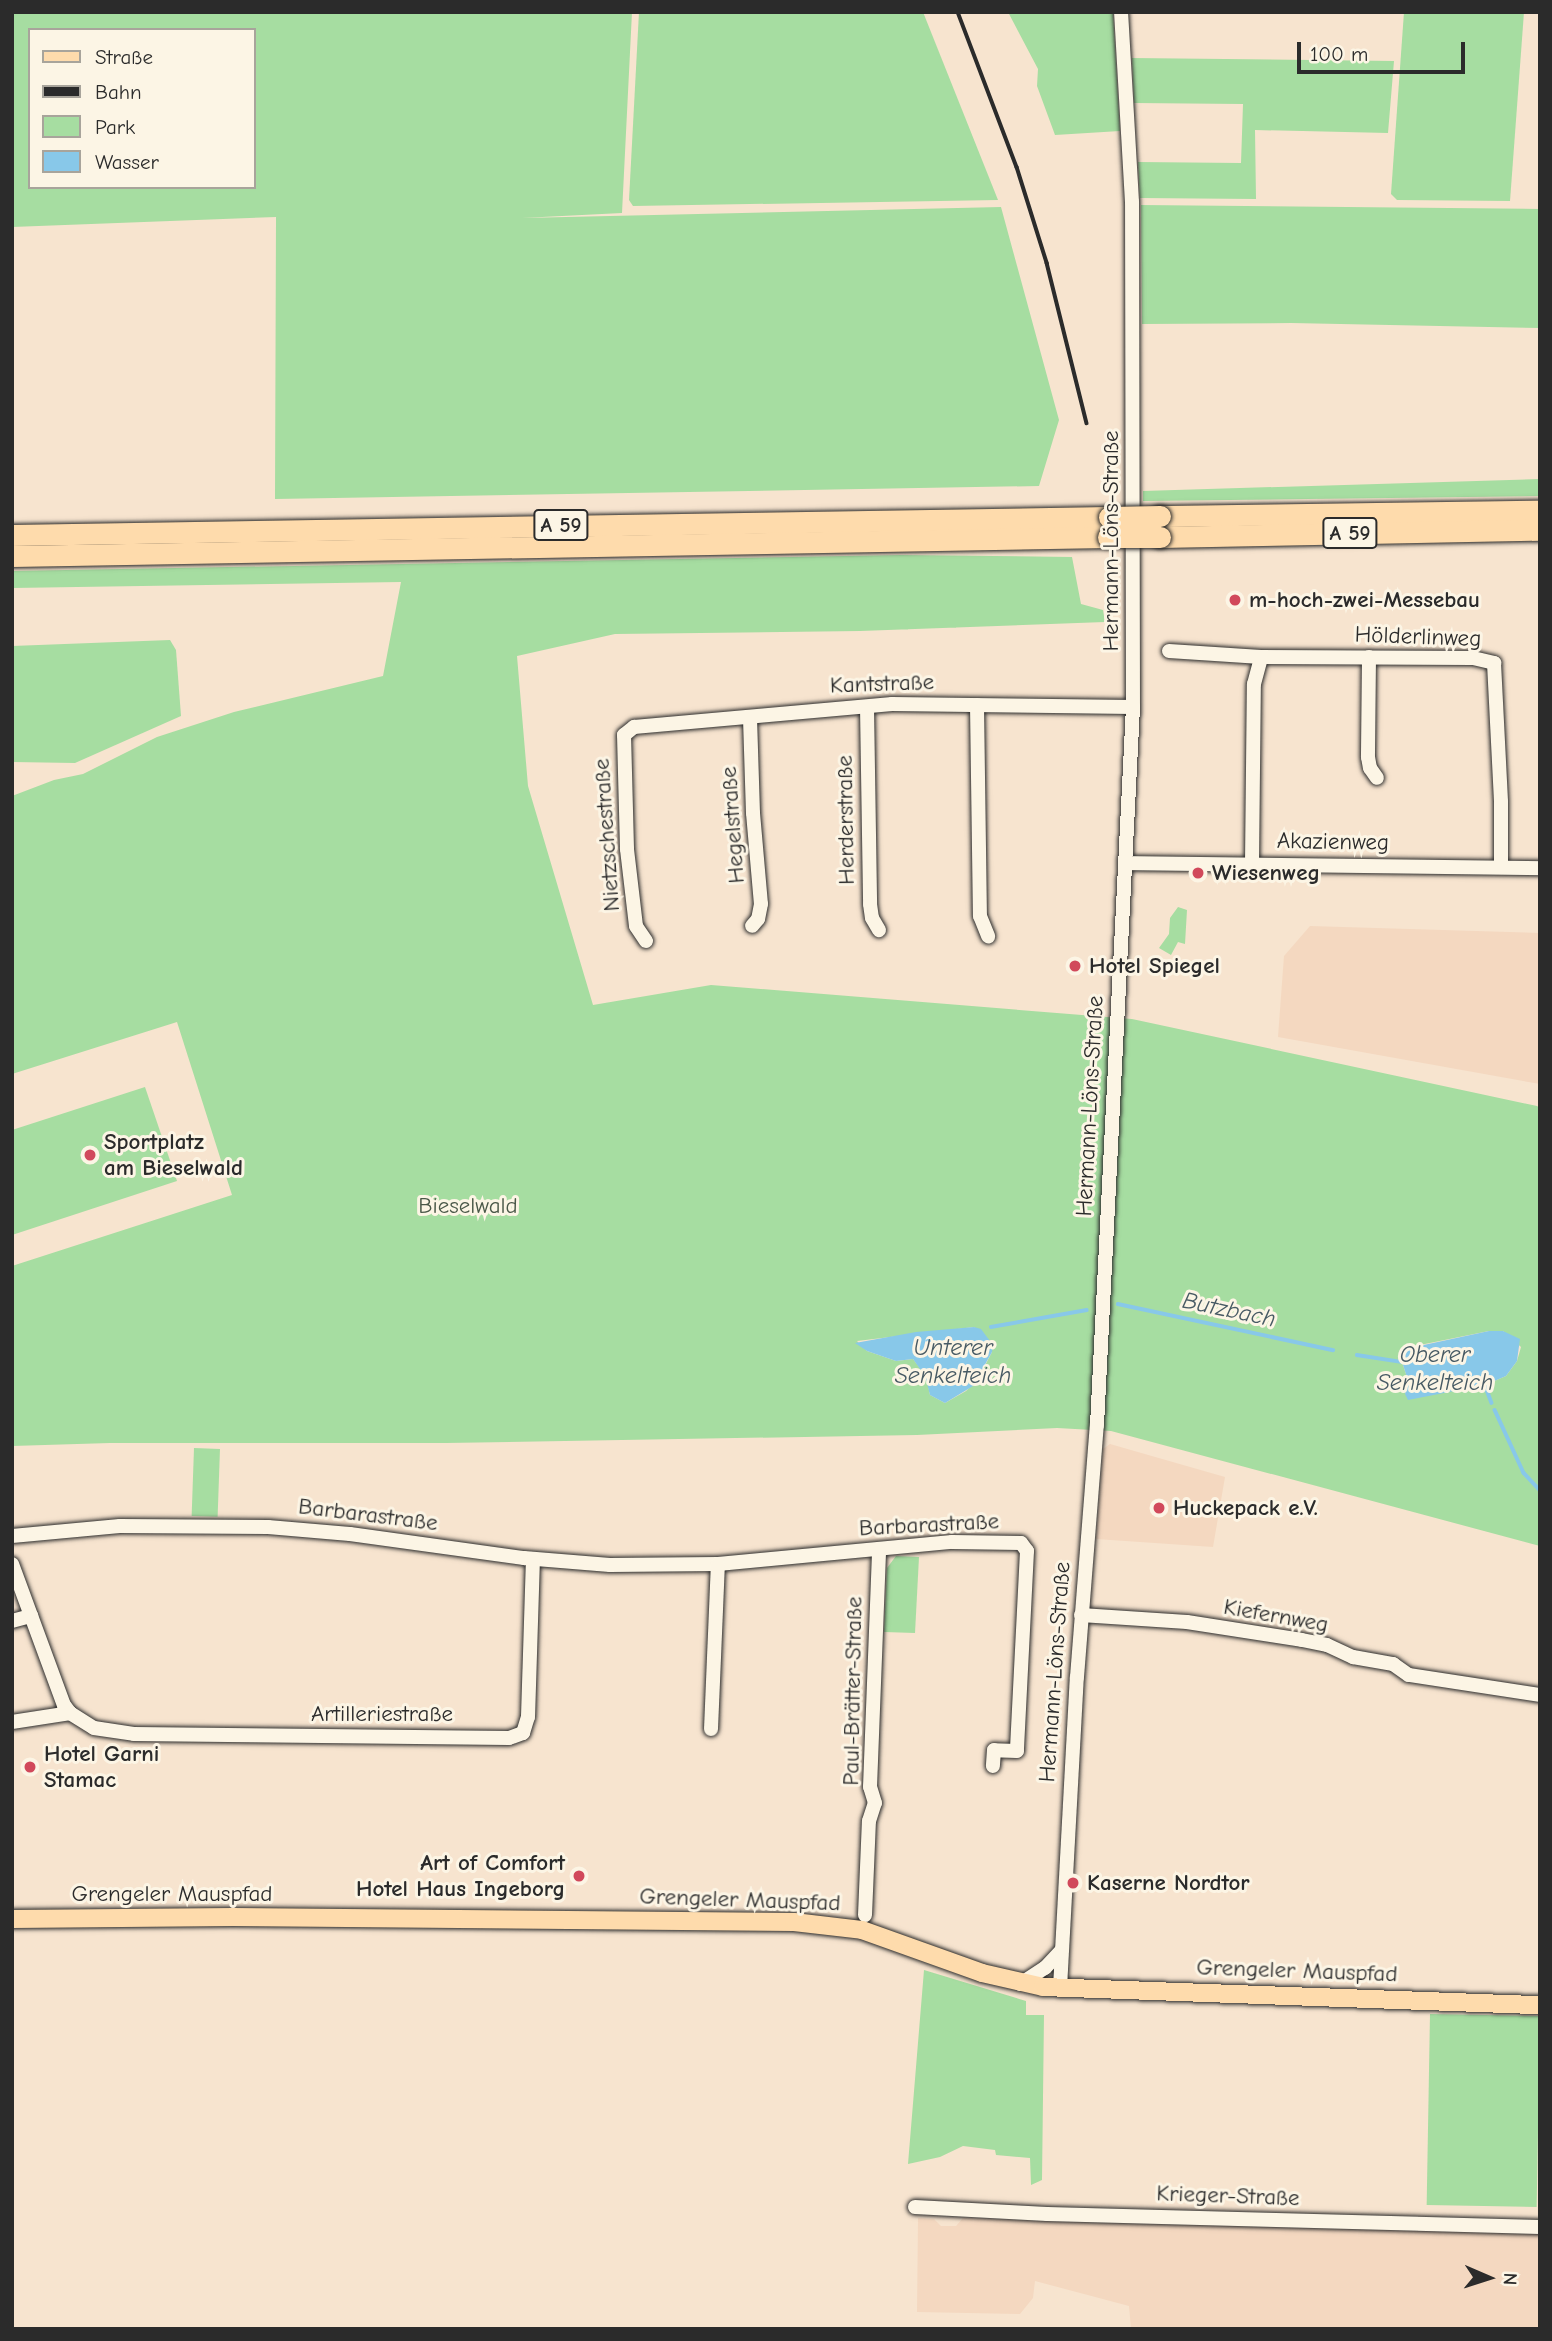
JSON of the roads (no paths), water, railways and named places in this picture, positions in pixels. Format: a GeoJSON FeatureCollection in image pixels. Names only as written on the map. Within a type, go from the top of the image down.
{"type":"FeatureCollection","features":[{"type":"Feature","properties":{"kind":"highway","name":"A 59"},"geometry":{"type":"LineString","coordinates":[[12,556],[1160,526],[1540,512]]}},
{"type":"Feature","properties":{"kind":"highway","name":"A 59"},"geometry":{"type":"LineString","coordinates":[[1160,526],[1540,530]]}},
{"type":"Feature","properties":{"kind":"highway","name":"A 59"},"geometry":{"type":"LineString","coordinates":[[12,535],[1109,527]]}},
{"type":"Feature","properties":{"kind":"main road","name":"Grengeler Mauspfad"},"geometry":{"type":"LineString","coordinates":[[12,1919],[233,1917],[794,1922],[862,1930],[1020,1984],[1060,1988],[1540,2005]]}},
{"type":"Feature","properties":{"kind":"street","name":"Hermann-Löns-Straße"},"geometry":{"type":"LineString","coordinates":[[1060,1988],[1082,1615],[1097,1424],[1133,707],[1132,202],[1121,12]]}},
{"type":"Feature","properties":{"kind":"street","name":"Hölderlinweg"},"geometry":{"type":"LineString","coordinates":[[1169,651],[1261,657],[1473,658],[1494,663],[1501,802],[1501,867]]}},
{"type":"Feature","properties":{"kind":"street"},"geometry":{"type":"LineString","coordinates":[[1252,864],[1254,684],[1261,657]]}},
{"type":"Feature","properties":{"kind":"street"},"geometry":{"type":"LineString","coordinates":[[1369,657],[1368,757],[1370,768],[1377,778]]}},
{"type":"Feature","properties":{"kind":"street"},"geometry":{"type":"LineString","coordinates":[[977,705],[980,915],[988,936]]}},
{"type":"Feature","properties":{"kind":"street","name":"Kantstraße"},"geometry":{"type":"LineString","coordinates":[[634,727],[867,707],[1133,707]]}},
{"type":"Feature","properties":{"kind":"street","name":"Herderstraße"},"geometry":{"type":"LineString","coordinates":[[867,707],[870,904],[872,918],[879,930]]}},
{"type":"Feature","properties":{"kind":"street","name":"Hegelstraße"},"geometry":{"type":"LineString","coordinates":[[750,718],[753,813],[761,904],[758,919],[752,926]]}},
{"type":"Feature","properties":{"kind":"street","name":"Nietzschestraße"},"geometry":{"type":"LineString","coordinates":[[634,727],[624,735],[627,849],[636,926],[646,942]]}},
{"type":"Feature","properties":{"kind":"street","name":"Akazienweg"},"geometry":{"type":"LineString","coordinates":[[1126,863],[1540,869]]}},
{"type":"Feature","properties":{"kind":"street","name":"Barbarastraße"},"geometry":{"type":"LineString","coordinates":[[12,1536],[120,1526],[265,1527],[350,1534],[533,1559],[610,1565],[718,1564],[963,1542],[1021,1543],[1027,1551],[1017,1751],[994,1750],[993,1766]]}},
{"type":"Feature","properties":{"kind":"street","name":"Paul-Brätter-Straße"},"geometry":{"type":"LineString","coordinates":[[865,1915],[869,1821],[876,1803],[870,1787],[880,1549]]}},
{"type":"Feature","properties":{"kind":"street","name":"Artilleriestraße"},"geometry":{"type":"LineString","coordinates":[[70,1713],[94,1728],[116,1734],[516,1737],[523,1733],[528,1717],[533,1559]]}},
{"type":"Feature","properties":{"kind":"street"},"geometry":{"type":"LineString","coordinates":[[12,1564],[59,1695],[70,1713],[12,1722]]}},
{"type":"Feature","properties":{"kind":"street"},"geometry":{"type":"LineString","coordinates":[[711,1730],[718,1564]]}},
{"type":"Feature","properties":{"kind":"street","name":"Kiefernweg"},"geometry":{"type":"LineString","coordinates":[[1082,1615],[1187,1622],[1301,1640],[1327,1645],[1353,1657],[1393,1664],[1409,1675],[1540,1695]]}},
{"type":"Feature","properties":{"kind":"street"},"geometry":{"type":"LineString","coordinates":[[12,1621],[31,1616]]}},
{"type":"Feature","properties":{"kind":"street"},"geometry":{"type":"LineString","coordinates":[[1020,1984],[1045,1968],[1062,1950]]}},
{"type":"Feature","properties":{"kind":"street","name":"Krieger-Straße"},"geometry":{"type":"LineString","coordinates":[[915,2207],[1047,2214],[1540,2227]]}},
{"type":"Feature","properties":{"kind":"water","name":"Unterer Senkelteich"},"geometry":{"type":"Polygon","coordinates":[[[974,1327],[981,1329],[993,1345],[992,1352],[973,1386],[945,1403],[930,1395],[925,1376],[913,1359],[896,1361],[867,1351],[855,1343],[916,1332],[974,1327]]]}},
{"type":"Feature","properties":{"kind":"water","name":"Oberer Senkelteich"},"geometry":{"type":"Polygon","coordinates":[[[1489,1331],[1503,1331],[1520,1339],[1517,1361],[1506,1376],[1485,1385],[1408,1400],[1405,1394],[1408,1380],[1402,1362],[1405,1349],[1489,1331]]]}},
{"type":"Feature","properties":{"kind":"waterway","name":"Butzbach"},"geometry":{"type":"LineString","coordinates":[[1118,1304],[1333,1350]]}},
{"type":"Feature","properties":{"kind":"waterway","name":"Butzbach"},"geometry":{"type":"LineString","coordinates":[[991,1327],[1087,1310]]}},
{"type":"Feature","properties":{"kind":"waterway","name":"Butzbach"},"geometry":{"type":"LineString","coordinates":[[1357,1355],[1402,1362]]}},
{"type":"Feature","properties":{"kind":"waterway","name":"Butzbach"},"geometry":{"type":"LineString","coordinates":[[1485,1385],[1492,1403]]}},
{"type":"Feature","properties":{"kind":"waterway","name":"Butzbach"},"geometry":{"type":"LineString","coordinates":[[1495,1410],[1524,1473],[1540,1490]]}},
{"type":"Feature","properties":{"kind":"railway"},"geometry":{"type":"LineString","coordinates":[[958,12],[1017,167],[1047,263],[1087,423]]}},
{"type":"Feature","properties":{"kind":"place","name":"m-hoch-zwei-Messebau"},"geometry":{"type":"Point","coordinates":[1235,600]}},
{"type":"Feature","properties":{"kind":"place","name":"Wiesenweg"},"geometry":{"type":"Point","coordinates":[1198,873]}},
{"type":"Feature","properties":{"kind":"place","name":"Hotel Spiegel"},"geometry":{"type":"Point","coordinates":[1075,966]}},
{"type":"Feature","properties":{"kind":"place","name":"Sportplatz am Bieselwald"},"geometry":{"type":"Point","coordinates":[90,1155]}},
{"type":"Feature","properties":{"kind":"place","name":"Huckepack e.V."},"geometry":{"type":"Point","coordinates":[1159,1508]}},
{"type":"Feature","properties":{"kind":"place","name":"Hotel Garni Stamac"},"geometry":{"type":"Point","coordinates":[30,1767]}},
{"type":"Feature","properties":{"kind":"place","name":"Art of Comfort Hotel Haus Ingeborg"},"geometry":{"type":"Point","coordinates":[579,1876]}},
{"type":"Feature","properties":{"kind":"place","name":"Kaserne Nordtor"},"geometry":{"type":"Point","coordinates":[1073,1883]}},
{"type":"Feature","properties":{"kind":"park label","name":"Bieselwald"},"geometry":{"type":"Point","coordinates":[468,1206]}}]}
